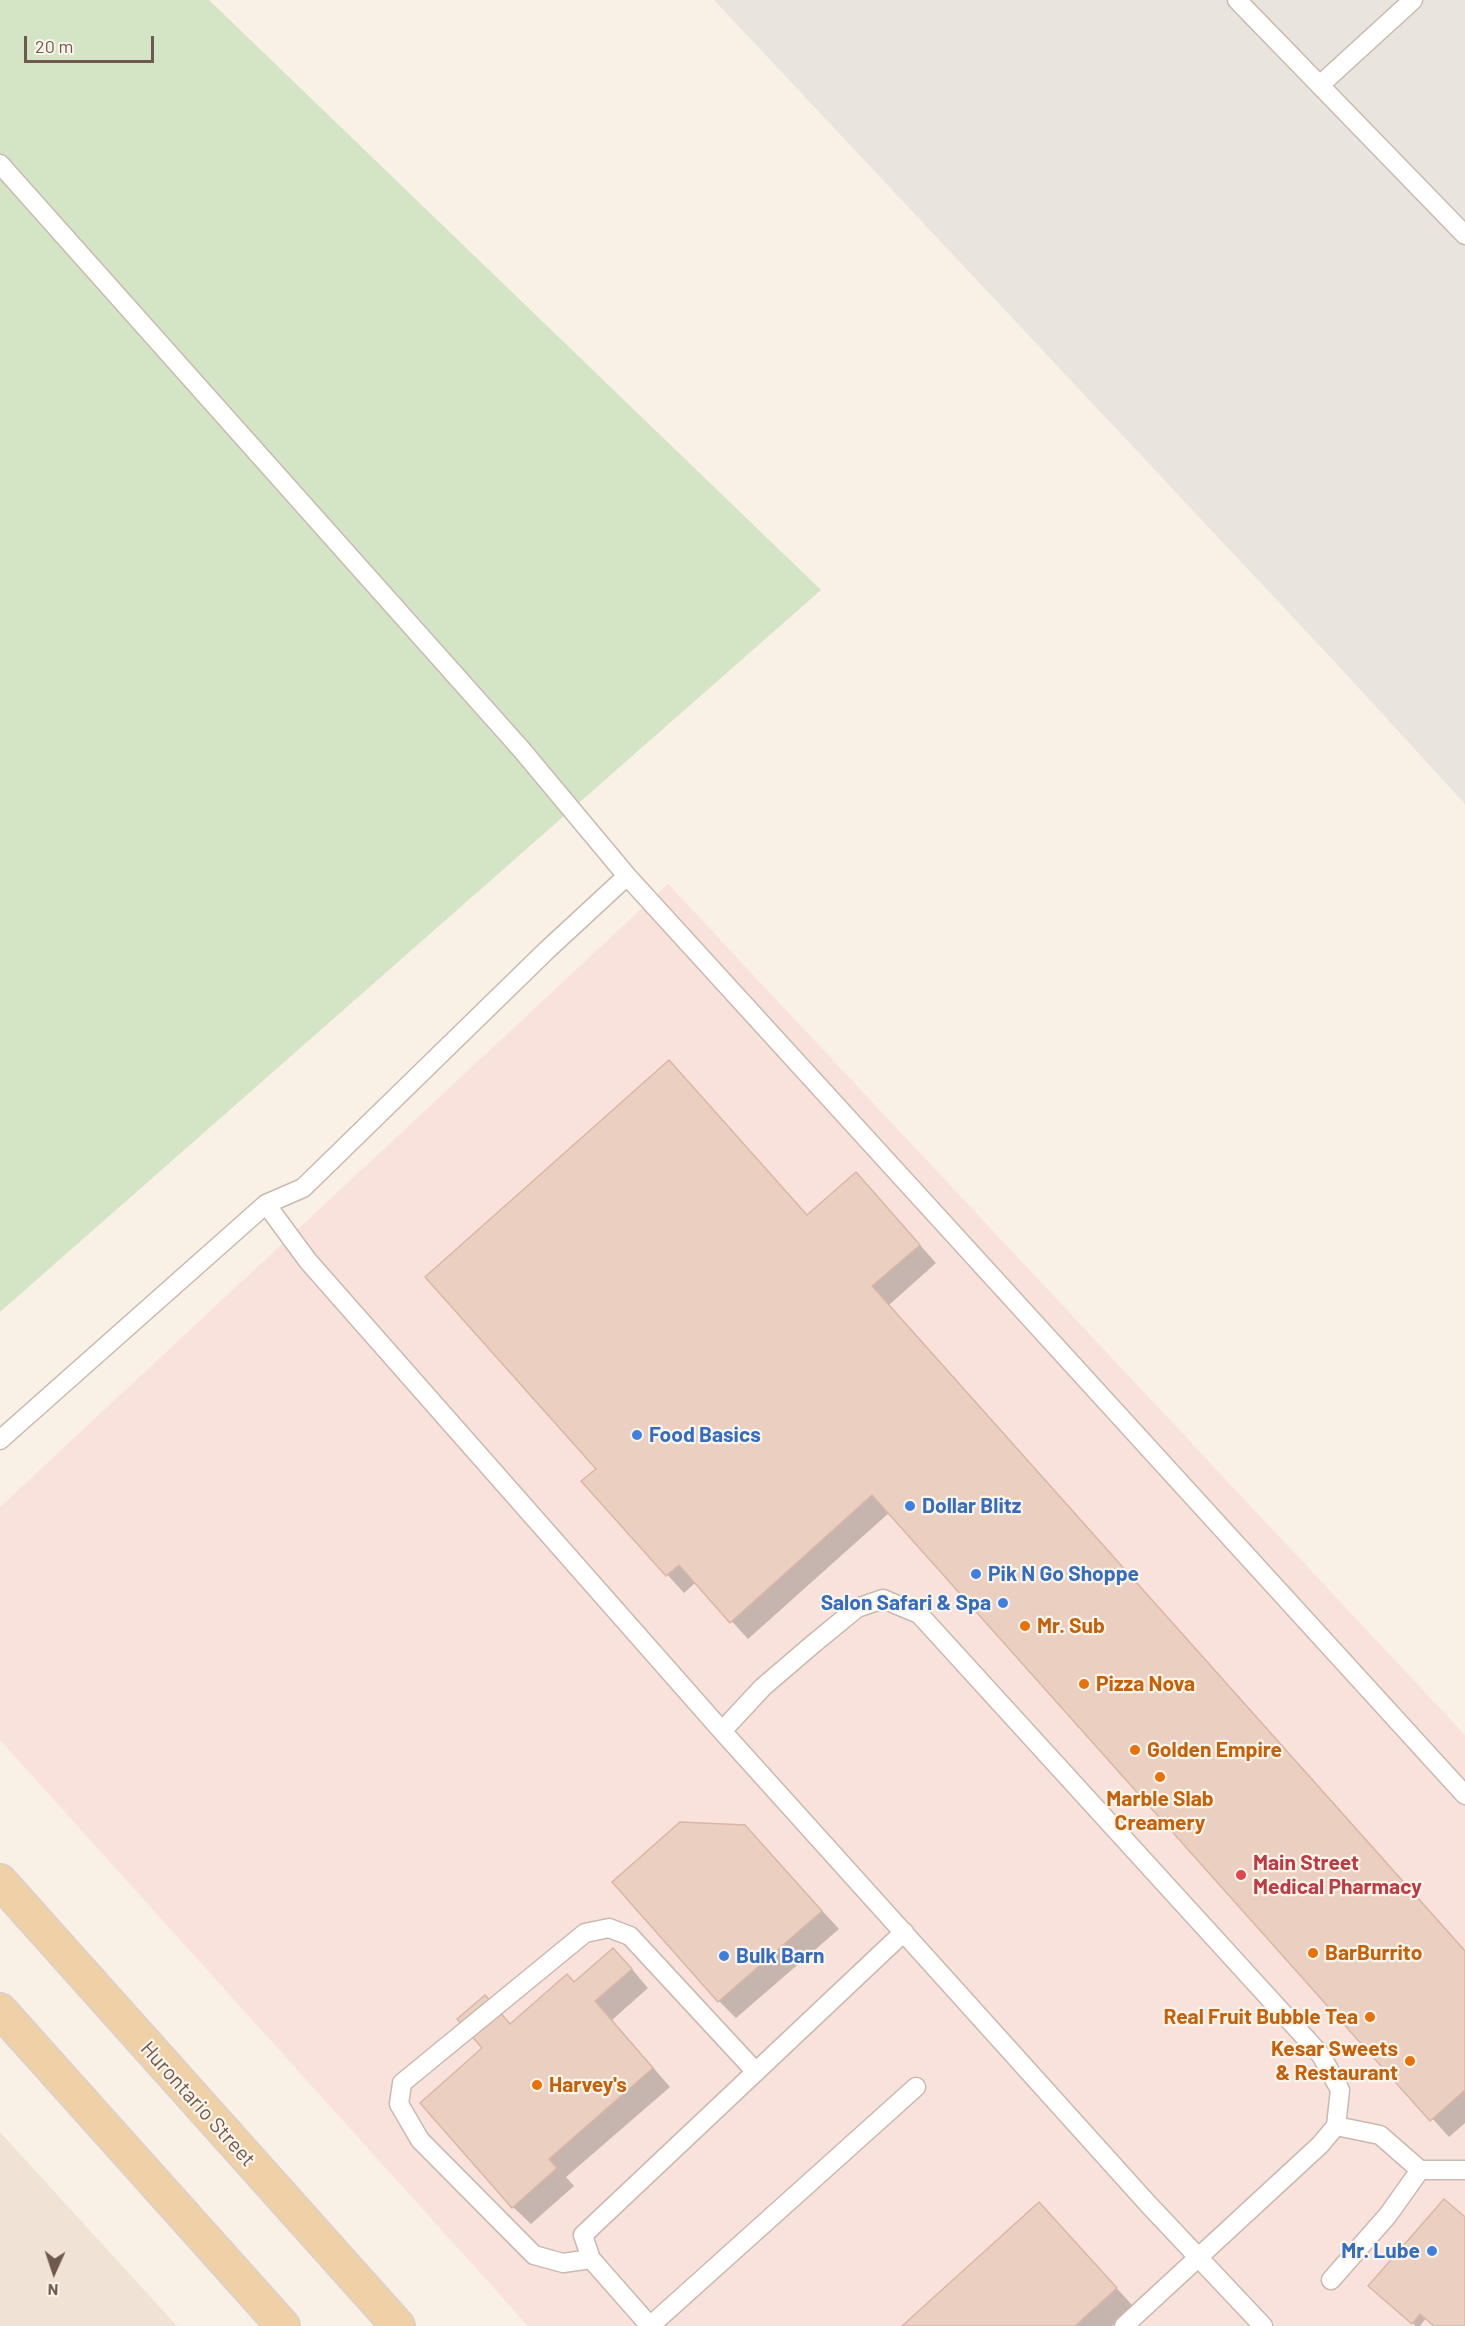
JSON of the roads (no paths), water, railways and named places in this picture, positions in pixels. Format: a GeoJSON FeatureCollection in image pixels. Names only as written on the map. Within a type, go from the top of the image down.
{"type":"FeatureCollection","features":[{"type":"Feature","properties":{"kind":"main road","name":"Hurontario Street"},"geometry":{"type":"LineString","coordinates":[[0,1881],[398,2326]]}},
{"type":"Feature","properties":{"kind":"main road"},"geometry":{"type":"LineString","coordinates":[[0,2010],[283,2326]]}},
{"type":"Feature","properties":{"kind":"lane"},"geometry":{"type":"LineString","coordinates":[[1237,0],[1465,235]]}},
{"type":"Feature","properties":{"kind":"lane"},"geometry":{"type":"LineString","coordinates":[[1320,85],[1413,0]]}},
{"type":"Feature","properties":{"kind":"lane"},"geometry":{"type":"LineString","coordinates":[[0,164],[521,749],[627,876],[1465,1796]]}},
{"type":"Feature","properties":{"kind":"lane"},"geometry":{"type":"LineString","coordinates":[[0,1440],[266,1204],[303,1188],[547,950],[627,876]]}},
{"type":"Feature","properties":{"kind":"lane"},"geometry":{"type":"LineString","coordinates":[[266,1204],[308,1261],[722,1731],[1263,2326]]}},
{"type":"Feature","properties":{"kind":"lane"},"geometry":{"type":"LineString","coordinates":[[722,1731],[763,1687],[857,1608],[883,1599],[919,1614],[1321,2055],[1340,2090],[1336,2126],[1320,2145],[1124,2326]]}},
{"type":"Feature","properties":{"kind":"lane"},"geometry":{"type":"LineString","coordinates":[[591,2259],[563,2263],[534,2254],[420,2140],[399,2104],[402,2083],[585,1933],[609,1928],[630,1936],[756,2072]]}},
{"type":"Feature","properties":{"kind":"lane"},"geometry":{"type":"LineString","coordinates":[[904,1932],[583,2235],[591,2259],[650,2326],[916,2087]]}},
{"type":"Feature","properties":{"kind":"lane"},"geometry":{"type":"LineString","coordinates":[[1336,2126],[1380,2135],[1420,2170],[1465,2170]]}},
{"type":"Feature","properties":{"kind":"lane"},"geometry":{"type":"LineString","coordinates":[[1331,2280],[1388,2215],[1420,2170]]}},
{"type":"Feature","properties":{"kind":"place","name":"Food Basics"},"geometry":{"type":"Point","coordinates":[637,1435]}},
{"type":"Feature","properties":{"kind":"place","name":"Dollar Blitz"},"geometry":{"type":"Point","coordinates":[910,1506]}},
{"type":"Feature","properties":{"kind":"place","name":"Pik N Go Shoppe"},"geometry":{"type":"Point","coordinates":[976,1574]}},
{"type":"Feature","properties":{"kind":"place","name":"Salon Safari & Spa"},"geometry":{"type":"Point","coordinates":[1003,1603]}},
{"type":"Feature","properties":{"kind":"place","name":"Mr. Sub"},"geometry":{"type":"Point","coordinates":[1025,1626]}},
{"type":"Feature","properties":{"kind":"place","name":"Pizza Nova"},"geometry":{"type":"Point","coordinates":[1084,1684]}},
{"type":"Feature","properties":{"kind":"place","name":"Golden Empire"},"geometry":{"type":"Point","coordinates":[1135,1750]}},
{"type":"Feature","properties":{"kind":"place","name":"Marble Slab Creamery"},"geometry":{"type":"Point","coordinates":[1160,1777]}},
{"type":"Feature","properties":{"kind":"place","name":"Main Street Medical Pharmacy"},"geometry":{"type":"Point","coordinates":[1241,1875]}},
{"type":"Feature","properties":{"kind":"place","name":"BarBurrito"},"geometry":{"type":"Point","coordinates":[1313,1953]}},
{"type":"Feature","properties":{"kind":"place","name":"Bulk Barn"},"geometry":{"type":"Point","coordinates":[724,1956]}},
{"type":"Feature","properties":{"kind":"place","name":"Real Fruit Bubble Tea"},"geometry":{"type":"Point","coordinates":[1370,2017]}},
{"type":"Feature","properties":{"kind":"place","name":"Kesar Sweets & Restaurant"},"geometry":{"type":"Point","coordinates":[1410,2061]}},
{"type":"Feature","properties":{"kind":"place","name":"Harvey's"},"geometry":{"type":"Point","coordinates":[537,2085]}},
{"type":"Feature","properties":{"kind":"place","name":"Mr. Lube"},"geometry":{"type":"Point","coordinates":[1432,2251]}}]}
